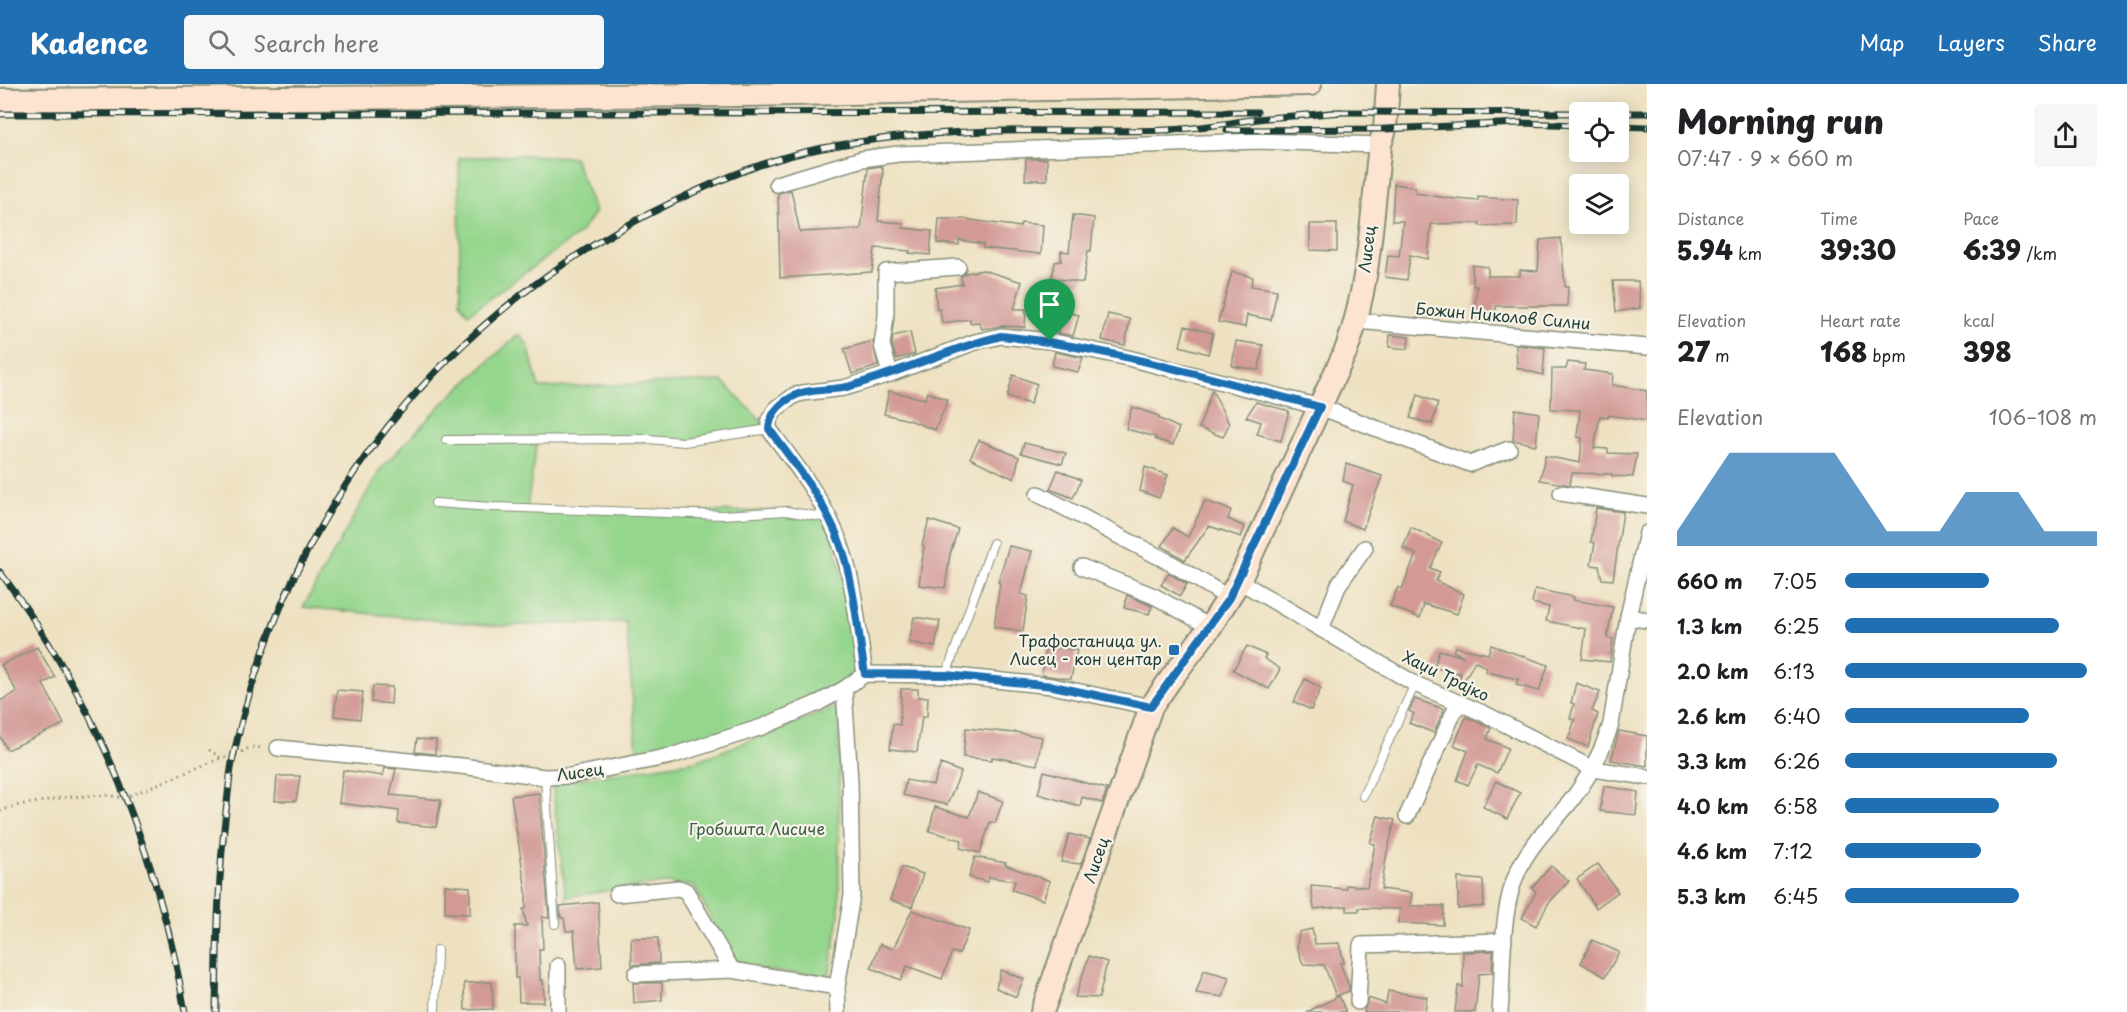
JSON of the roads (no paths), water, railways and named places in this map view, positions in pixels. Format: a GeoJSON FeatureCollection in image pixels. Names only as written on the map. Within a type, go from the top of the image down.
{"type":"FeatureCollection","features":[{"type":"Feature","properties":{"kind":"street"},"geometry":{"type":"LineString","coordinates":[[0,100],[727,96],[1310,84]]}},
{"type":"Feature","properties":{"kind":"street","name":"Лисец"},"geometry":{"type":"LineString","coordinates":[[1042,1012],[1151,707],[1210,627],[1234,589],[1347,348],[1357,321],[1380,145],[1385,129],[1388,84]]}},
{"type":"Feature","properties":{"kind":"street"},"geometry":{"type":"LineString","coordinates":[[777,184],[862,159],[898,154],[1258,141],[1380,145]]}},
{"type":"Feature","properties":{"kind":"street"},"geometry":{"type":"LineString","coordinates":[[890,374],[882,345],[886,316],[886,272],[958,267]]}},
{"type":"Feature","properties":{"kind":"street","name":"Божин Николов Силни"},"geometry":{"type":"LineString","coordinates":[[1357,321],[1647,347]]}},
{"type":"Feature","properties":{"kind":"street"},"geometry":{"type":"LineString","coordinates":[[1151,707],[1053,686],[946,675],[865,674],[849,577],[841,545],[829,518],[804,476],[769,429],[770,420],[776,409],[803,393],[844,388],[890,374],[975,342],[1001,336],[1050,341],[1320,407],[1470,464],[1509,449]]}},
{"type":"Feature","properties":{"kind":"street"},"geometry":{"type":"LineString","coordinates":[[1561,493],[1647,506]]}},
{"type":"Feature","properties":{"kind":"street","name":"Хаџи Трајко"},"geometry":{"type":"LineString","coordinates":[[1038,494],[1169,562],[1321,629],[1416,684],[1485,714],[1593,769],[1647,777]]}},
{"type":"Feature","properties":{"kind":"street"},"geometry":{"type":"LineString","coordinates":[[1500,1012],[1507,916],[1519,868],[1527,854],[1572,799],[1593,769],[1611,724],[1628,617],[1647,533]]}},
{"type":"Feature","properties":{"kind":"street"},"geometry":{"type":"LineString","coordinates":[[1321,629],[1340,584],[1365,548]]}},
{"type":"Feature","properties":{"kind":"street"},"geometry":{"type":"LineString","coordinates":[[1082,567],[1154,596],[1210,627]]}},
{"type":"Feature","properties":{"kind":"street"},"geometry":{"type":"LineString","coordinates":[[1628,617],[1647,620]]}},
{"type":"Feature","properties":{"kind":"street","name":"Лисец"},"geometry":{"type":"LineString","coordinates":[[278,748],[461,766],[545,777],[570,776],[671,756],[762,727],[818,703],[865,674]]}},
{"type":"Feature","properties":{"kind":"street"},"geometry":{"type":"LineString","coordinates":[[838,1012],[837,987],[852,895],[850,781],[844,689]]}},
{"type":"Feature","properties":{"kind":"street"},"geometry":{"type":"LineString","coordinates":[[1407,816],[1458,703]]}},
{"type":"Feature","properties":{"kind":"street"},"geometry":{"type":"LineString","coordinates":[[617,894],[679,888],[686,891],[732,970]]}},
{"type":"Feature","properties":{"kind":"street"},"geometry":{"type":"LineString","coordinates":[[1358,1002],[1361,945],[1504,941]]}},
{"type":"Feature","properties":{"kind":"street"},"geometry":{"type":"LineString","coordinates":[[558,966],[558,1012]]}},
{"type":"Feature","properties":{"kind":"street"},"geometry":{"type":"LineString","coordinates":[[636,974],[732,970],[837,987]]}},
{"type":"Feature","properties":{"kind":"lane"},"geometry":{"type":"LineString","coordinates":[[446,440],[648,439],[684,442],[769,429]]}},
{"type":"Feature","properties":{"kind":"lane"},"geometry":{"type":"LineString","coordinates":[[435,503],[723,515],[786,511],[829,518]]}},
{"type":"Feature","properties":{"kind":"lane"},"geometry":{"type":"LineString","coordinates":[[946,675],[993,543]]}},
{"type":"Feature","properties":{"kind":"lane"},"geometry":{"type":"LineString","coordinates":[[1363,796],[1416,684]]}},
{"type":"Feature","properties":{"kind":"lane"},"geometry":{"type":"LineString","coordinates":[[545,777],[555,924]]}},
{"type":"Feature","properties":{"kind":"lane"},"geometry":{"type":"LineString","coordinates":[[435,1012],[437,950]]}},
{"type":"Feature","properties":{"kind":"railway"},"geometry":{"type":"LineString","coordinates":[[0,114],[1257,112]]}},
{"type":"Feature","properties":{"kind":"railway"},"geometry":{"type":"LineString","coordinates":[[1335,112],[1569,113]]}},
{"type":"Feature","properties":{"kind":"railway"},"geometry":{"type":"LineString","coordinates":[[216,1012],[220,881],[231,765],[259,663],[294,578],[337,499],[389,426],[448,359],[516,299],[591,247],[673,202],[746,170],[803,152],[866,141],[932,134],[1177,129],[1341,112]]}},
{"type":"Feature","properties":{"kind":"railway"},"geometry":{"type":"LineString","coordinates":[[1629,113],[1647,113]]}},
{"type":"Feature","properties":{"kind":"railway"},"geometry":{"type":"LineString","coordinates":[[1227,130],[1385,129],[1521,123],[1569,125]]}},
{"type":"Feature","properties":{"kind":"railway"},"geometry":{"type":"LineString","coordinates":[[1629,126],[1647,127]]}},
{"type":"Feature","properties":{"kind":"railway"},"geometry":{"type":"LineString","coordinates":[[0,572],[66,672],[119,781],[159,895],[174,954],[185,1012]]}},
{"type":"Feature","properties":{"kind":"place","name":"Трафостаница ул. Лисец - кон центар"},"geometry":{"type":"Point","coordinates":[1174,650]}},
{"type":"Feature","properties":{"kind":"park label","name":"Гробишта Лисиче"},"geometry":{"type":"Point","coordinates":[757,829]}}]}
